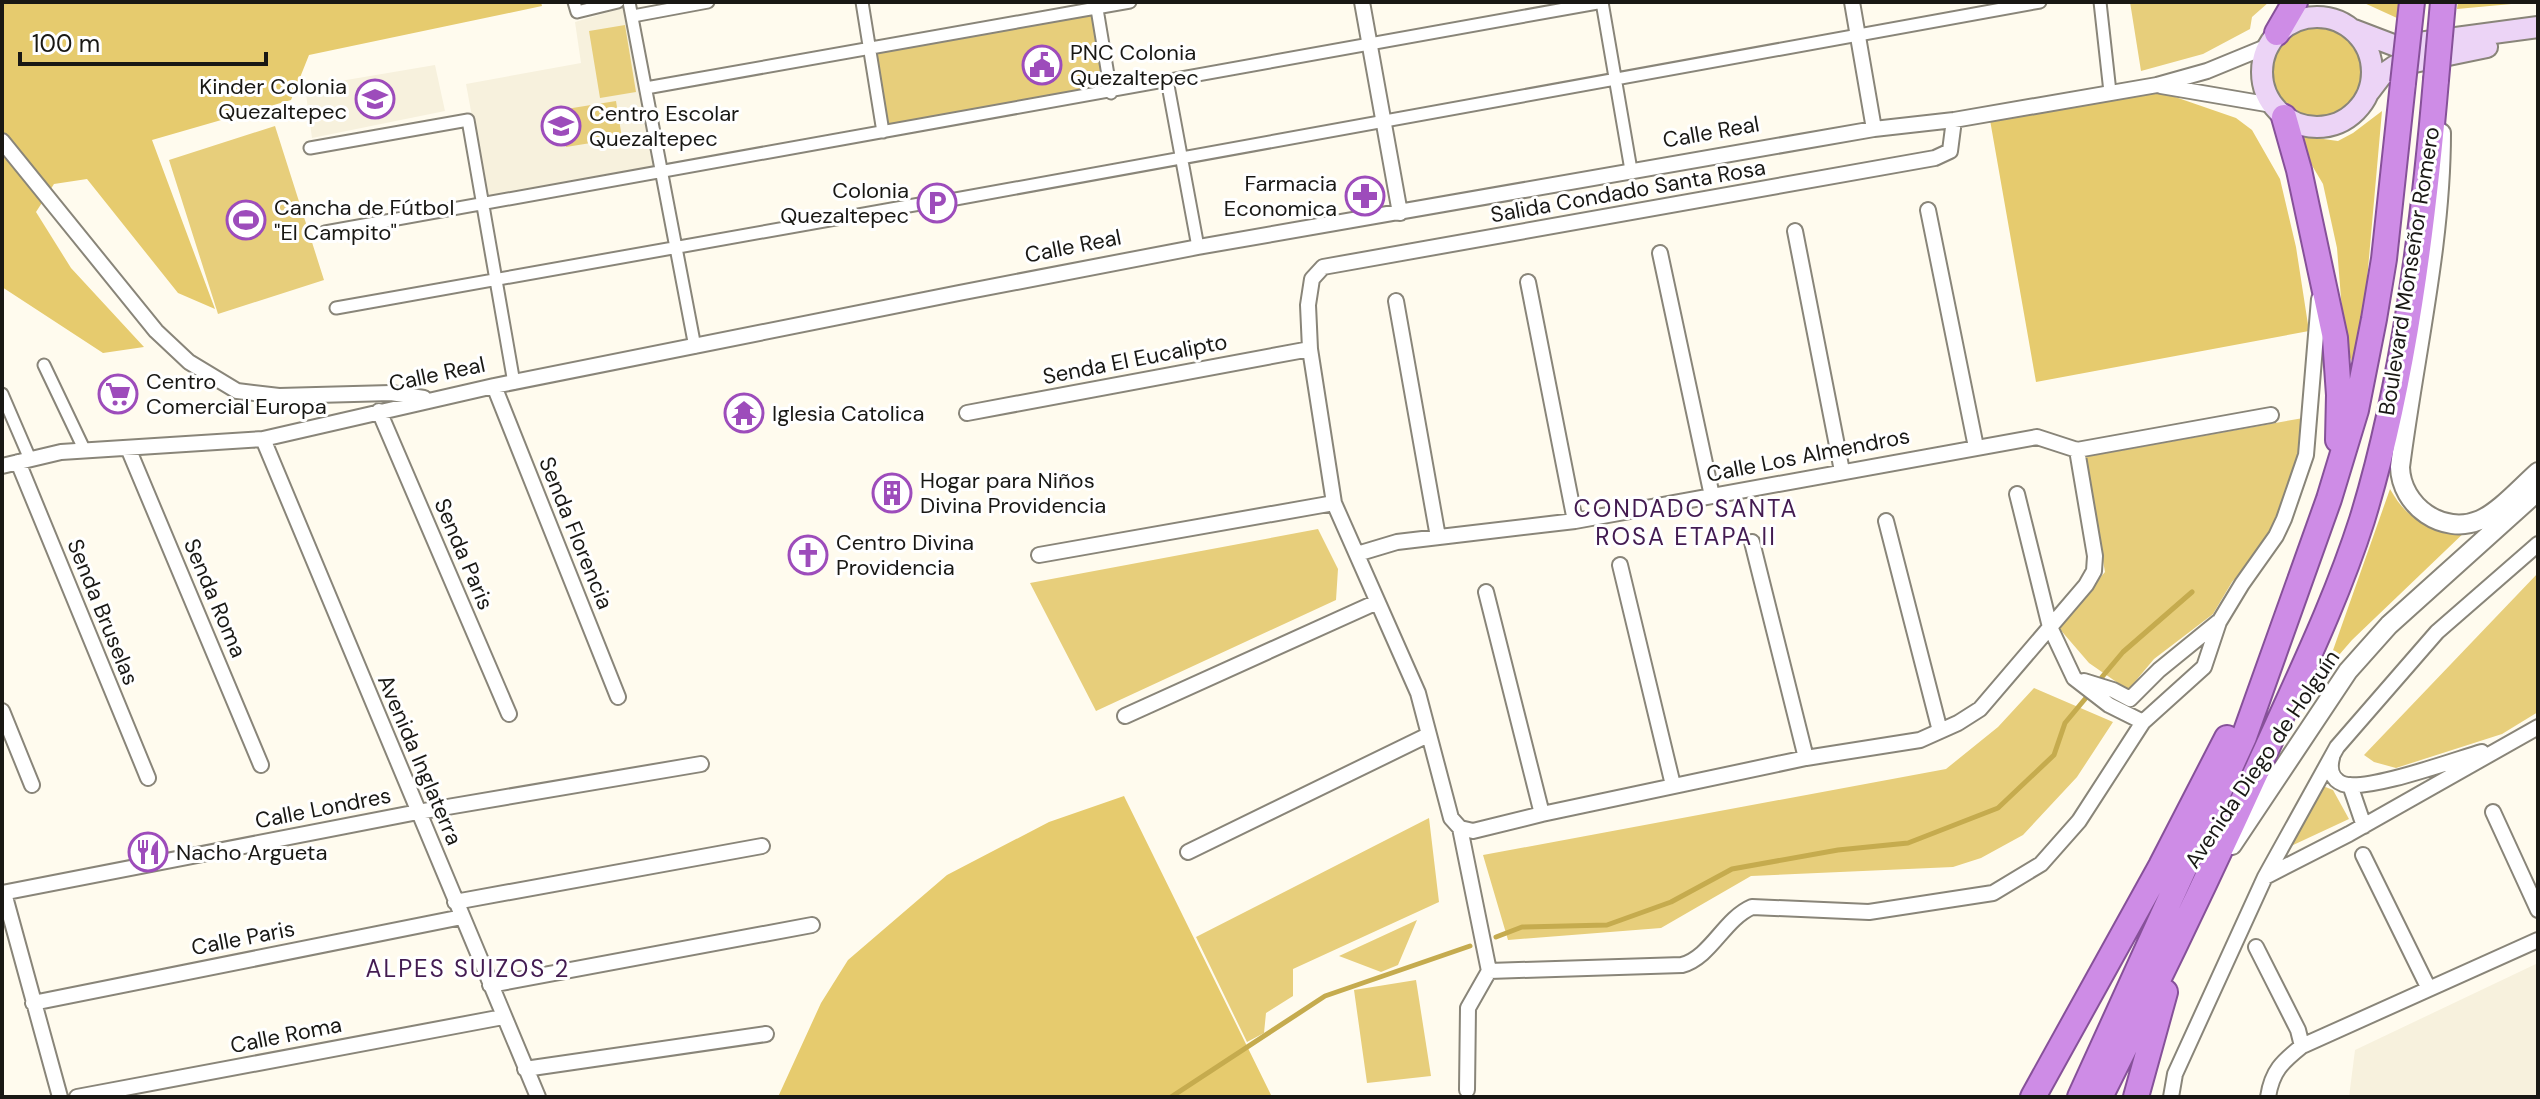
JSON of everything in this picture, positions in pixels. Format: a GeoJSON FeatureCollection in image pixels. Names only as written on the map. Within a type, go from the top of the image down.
{"type":"FeatureCollection","features":[{"type":"Feature","properties":{"kind":"highway"},"geometry":{"type":"LineString","coordinates":[[2273,40],[2295,2]]}},
{"type":"Feature","properties":{"kind":"highway","name":"Boulevard Monseñor Romero"},"geometry":{"type":"LineString","coordinates":[[2289,615],[2359,399],[2384,259],[2412,2]]}},
{"type":"Feature","properties":{"kind":"highway","name":"Boulevard Monseñor Romero"},"geometry":{"type":"LineString","coordinates":[[2183,932],[2332,602],[2362,519],[2395,384],[2415,258],[2443,2]]}},
{"type":"Feature","properties":{"kind":"highway"},"geometry":{"type":"LineString","coordinates":[[2278,111],[2299,170],[2335,338],[2338,443],[2329,499]]}},
{"type":"Feature","properties":{"kind":"highway"},"geometry":{"type":"LineString","coordinates":[[2033,1097],[2161,866],[2289,615]]}},
{"type":"Feature","properties":{"kind":"highway"},"geometry":{"type":"LineString","coordinates":[[2080,1097],[2244,737],[2289,615]]}},
{"type":"Feature","properties":{"kind":"highway"},"geometry":{"type":"LineString","coordinates":[[2100,1097],[2183,932]]}},
{"type":"Feature","properties":{"kind":"highway"},"geometry":{"type":"LineString","coordinates":[[2136,1097],[2183,932]]}},
{"type":"Feature","properties":{"kind":"main road"},"geometry":{"type":"LineString","coordinates":[[2538,27],[2396,46],[2329,19],[2305,18],[2290,24],[2273,40],[2262,60],[2261,75],[2264,91],[2278,111],[2307,126],[2332,126],[2360,108],[2382,75],[2395,66],[2468,50],[2538,40]]}},
{"type":"Feature","properties":{"kind":"main road"},"geometry":{"type":"LineString","coordinates":[[2351,28],[2363,41],[2370,57],[2372,75],[2369,92]]}},
{"type":"Feature","properties":{"kind":"street"},"geometry":{"type":"LineString","coordinates":[[574,2],[577,12],[618,2]]}},
{"type":"Feature","properties":{"kind":"street"},"geometry":{"type":"LineString","coordinates":[[629,2],[695,347]]}},
{"type":"Feature","properties":{"kind":"street"},"geometry":{"type":"LineString","coordinates":[[633,16],[708,2]]}},
{"type":"Feature","properties":{"kind":"street"},"geometry":{"type":"LineString","coordinates":[[862,2],[883,132]]}},
{"type":"Feature","properties":{"kind":"street"},"geometry":{"type":"LineString","coordinates":[[646,88],[1096,5],[1130,2]]}},
{"type":"Feature","properties":{"kind":"street"},"geometry":{"type":"LineString","coordinates":[[1362,2],[1400,213]]}},
{"type":"Feature","properties":{"kind":"street"},"geometry":{"type":"LineString","coordinates":[[325,232],[1602,2],[1631,170]]}},
{"type":"Feature","properties":{"kind":"street"},"geometry":{"type":"LineString","coordinates":[[1852,2],[1874,129]]}},
{"type":"Feature","properties":{"kind":"street"},"geometry":{"type":"LineString","coordinates":[[950,200],[2040,2]]}},
{"type":"Feature","properties":{"kind":"street"},"geometry":{"type":"LineString","coordinates":[[2100,2],[2110,92]]}},
{"type":"Feature","properties":{"kind":"street"},"geometry":{"type":"LineString","coordinates":[[1096,5],[1111,92]]}},
{"type":"Feature","properties":{"kind":"street","name":"Calle Real"},"geometry":{"type":"LineString","coordinates":[[2,466],[61,452],[263,439],[494,386],[1198,247],[1631,170],[2157,85],[2207,71],[2273,40]]}},
{"type":"Feature","properties":{"kind":"street"},"geometry":{"type":"LineString","coordinates":[[1167,80],[1198,247]]}},
{"type":"Feature","properties":{"kind":"street"},"geometry":{"type":"LineString","coordinates":[[2436,84],[2441,117],[2441,164],[2400,475],[2406,493],[2426,515],[2453,524],[2469,524],[2484,518],[2538,472]]}},
{"type":"Feature","properties":{"kind":"street","name":"Calle Real"},"geometry":{"type":"LineString","coordinates":[[2157,85],[2278,111]]}},
{"type":"Feature","properties":{"kind":"street"},"geometry":{"type":"LineString","coordinates":[[310,148],[468,120],[514,383]]}},
{"type":"Feature","properties":{"kind":"street","name":"Salida Condado Santa Rosa"},"geometry":{"type":"LineString","coordinates":[[1310,349],[1308,305],[1312,279],[1323,267],[1925,161],[1950,151],[1954,120]]}},
{"type":"Feature","properties":{"kind":"street"},"geometry":{"type":"LineString","coordinates":[[2,141],[156,331],[189,362],[225,384],[237,391],[279,396],[391,393],[432,399]]}},
{"type":"Feature","properties":{"kind":"street"},"geometry":{"type":"LineString","coordinates":[[336,308],[931,202]]}},
{"type":"Feature","properties":{"kind":"street"},"geometry":{"type":"LineString","coordinates":[[1928,210],[1976,447]]}},
{"type":"Feature","properties":{"kind":"street"},"geometry":{"type":"LineString","coordinates":[[1795,231],[1842,471]]}},
{"type":"Feature","properties":{"kind":"street"},"geometry":{"type":"LineString","coordinates":[[1660,253],[1712,496]]}},
{"type":"Feature","properties":{"kind":"street"},"geometry":{"type":"LineString","coordinates":[[1489,971],[1682,965],[1695,959],[1741,913],[1752,907],[1869,912],[1993,893],[2041,864],[2084,815],[2143,722],[2204,667],[2219,622],[2276,536],[2306,455],[2321,275]]}},
{"type":"Feature","properties":{"kind":"street"},"geometry":{"type":"LineString","coordinates":[[1528,282],[1575,521]]}},
{"type":"Feature","properties":{"kind":"street"},"geometry":{"type":"LineString","coordinates":[[1396,301],[1438,537]]}},
{"type":"Feature","properties":{"kind":"street"},"geometry":{"type":"LineString","coordinates":[[1310,349],[1334,503],[1418,693],[1451,818],[1460,828],[1489,971],[1468,1008],[1467,1090]]}},
{"type":"Feature","properties":{"kind":"street","name":"Senda El Eucalipto"},"geometry":{"type":"LineString","coordinates":[[967,413],[1310,349]]}},
{"type":"Feature","properties":{"kind":"street"},"geometry":{"type":"LineString","coordinates":[[44,365],[85,451]]}},
{"type":"Feature","properties":{"kind":"street","name":"Senda Florencia"},"geometry":{"type":"LineString","coordinates":[[494,386],[618,697]]}},
{"type":"Feature","properties":{"kind":"street"},"geometry":{"type":"LineString","coordinates":[[2,394],[24,461]]}},
{"type":"Feature","properties":{"kind":"street","name":"Senda Paris"},"geometry":{"type":"LineString","coordinates":[[379,411],[509,714]]}},
{"type":"Feature","properties":{"kind":"street"},"geometry":{"type":"LineString","coordinates":[[1460,828],[1473,831],[1673,785],[1806,758],[1920,740],[1940,731],[1980,709],[2086,585],[2094,571],[2095,556],[2077,450],[2271,415]]}},
{"type":"Feature","properties":{"kind":"street","name":"Calle Los Almendros"},"geometry":{"type":"LineString","coordinates":[[1357,554],[1397,542],[1575,521],[2037,437],[2077,450]]}},
{"type":"Feature","properties":{"kind":"street","name":"Avenida Inglaterra"},"geometry":{"type":"LineString","coordinates":[[263,439],[538,1097]]}},
{"type":"Feature","properties":{"kind":"street","name":"Senda Roma"},"geometry":{"type":"LineString","coordinates":[[128,448],[261,765]]}},
{"type":"Feature","properties":{"kind":"street","name":"Senda Bruselas"},"geometry":{"type":"LineString","coordinates":[[24,461],[148,778]]}},
{"type":"Feature","properties":{"kind":"street","name":"Avenida Diego de Holguín"},"geometry":{"type":"LineString","coordinates":[[2203,891],[2348,671],[2389,625],[2538,491]]}},
{"type":"Feature","properties":{"kind":"street"},"geometry":{"type":"LineString","coordinates":[[2017,494],[2050,627],[2074,678],[2109,705],[2143,722]]}},
{"type":"Feature","properties":{"kind":"street"},"geometry":{"type":"LineString","coordinates":[[1039,555],[1334,503]]}},
{"type":"Feature","properties":{"kind":"street"},"geometry":{"type":"LineString","coordinates":[[1886,521],[1940,731]]}},
{"type":"Feature","properties":{"kind":"street"},"geometry":{"type":"LineString","coordinates":[[1752,542],[1806,758]]}},
{"type":"Feature","properties":{"kind":"street"},"geometry":{"type":"LineString","coordinates":[[2171,1097],[2175,1074],[2265,877],[2337,747],[2437,632],[2538,544]]}},
{"type":"Feature","properties":{"kind":"street"},"geometry":{"type":"LineString","coordinates":[[1620,565],[1673,785]]}},
{"type":"Feature","properties":{"kind":"street"},"geometry":{"type":"LineString","coordinates":[[1486,592],[1542,814]]}},
{"type":"Feature","properties":{"kind":"street"},"geometry":{"type":"LineString","coordinates":[[1125,716],[1377,602]]}},
{"type":"Feature","properties":{"kind":"street"},"geometry":{"type":"LineString","coordinates":[[2074,678],[2113,690],[2130,699],[2159,670],[2219,622]]}},
{"type":"Feature","properties":{"kind":"street"},"geometry":{"type":"LineString","coordinates":[[2,711],[32,785]]}},
{"type":"Feature","properties":{"kind":"street"},"geometry":{"type":"LineString","coordinates":[[2265,877],[2364,826],[2538,727]]}},
{"type":"Feature","properties":{"kind":"street"},"geometry":{"type":"LineString","coordinates":[[1188,852],[1428,735]]}},
{"type":"Feature","properties":{"kind":"street"},"geometry":{"type":"LineString","coordinates":[[2337,747],[2331,772],[2339,782],[2350,785],[2379,782],[2508,744]]}},
{"type":"Feature","properties":{"kind":"street","name":"Calle Londres"},"geometry":{"type":"LineString","coordinates":[[3,893],[418,812],[701,764]]}},
{"type":"Feature","properties":{"kind":"street"},"geometry":{"type":"LineString","coordinates":[[2350,785],[2364,826]]}},
{"type":"Feature","properties":{"kind":"street"},"geometry":{"type":"LineString","coordinates":[[2493,812],[2538,910]]}},
{"type":"Feature","properties":{"kind":"street"},"geometry":{"type":"LineString","coordinates":[[455,902],[762,846]]}},
{"type":"Feature","properties":{"kind":"street"},"geometry":{"type":"LineString","coordinates":[[2363,855],[2429,989]]}},
{"type":"Feature","properties":{"kind":"street"},"geometry":{"type":"LineString","coordinates":[[3,893],[60,1097]]}},
{"type":"Feature","properties":{"kind":"street","name":"Calle Paris"},"geometry":{"type":"LineString","coordinates":[[33,1003],[462,917]]}},
{"type":"Feature","properties":{"kind":"street"},"geometry":{"type":"LineString","coordinates":[[490,985],[812,925]]}},
{"type":"Feature","properties":{"kind":"street"},"geometry":{"type":"LineString","coordinates":[[2268,1097],[2271,1079],[2278,1065],[2302,1046],[2538,940]]}},
{"type":"Feature","properties":{"kind":"street"},"geometry":{"type":"LineString","coordinates":[[2256,947],[2298,1030],[2302,1046]]}},
{"type":"Feature","properties":{"kind":"street","name":"Calle Roma"},"geometry":{"type":"LineString","coordinates":[[77,1097],[503,1017]]}},
{"type":"Feature","properties":{"kind":"street"},"geometry":{"type":"LineString","coordinates":[[525,1069],[766,1034]]}},
{"type":"Feature","properties":{"kind":"shaded area"},"geometry":{"type":"Polygon","coordinates":[[[2,2],[541,2],[542,6],[309,55],[291,100],[152,140],[215,309],[178,293],[87,179],[54,184],[36,212],[71,268],[144,347],[103,353],[2,287],[2,2]]]}},
{"type":"Feature","properties":{"kind":"shaded area"},"geometry":{"type":"Polygon","coordinates":[[[2130,2],[2269,2],[2252,17],[2250,29],[2203,54],[2141,71],[2130,2]]]}},
{"type":"Feature","properties":{"kind":"shaded area"},"geometry":{"type":"Polygon","coordinates":[[[2362,2],[2399,2],[2397,18],[2362,2]]]}},
{"type":"Feature","properties":{"kind":"shaded area"},"geometry":{"type":"Polygon","coordinates":[[[2458,2],[2533,2],[2457,9],[2458,2]]]}},
{"type":"Feature","properties":{"kind":"shaded area","name":"Centro Escolar Quezaltepec"},"geometry":{"type":"Polygon","coordinates":[[[626,7],[655,169],[487,198],[466,84],[581,63],[575,22],[626,7]]]}},
{"type":"Feature","properties":{"kind":"shaded area"},"geometry":{"type":"Polygon","coordinates":[[[1092,13],[1106,88],[886,127],[875,53],[1092,13]]]}},
{"type":"Feature","properties":{"kind":"shaded area"},"geometry":{"type":"Polygon","coordinates":[[[2309,23],[2337,27],[2356,39],[2365,55],[2367,74],[2362,92],[2351,107],[2335,118],[2315,120],[2294,114],[2274,93],[2270,80],[2269,69],[2277,47],[2296,29],[2309,23]]]}},
{"type":"Feature","properties":{"kind":"shaded area"},"geometry":{"type":"Polygon","coordinates":[[[625,25],[636,92],[600,98],[589,31],[625,25]]]}},
{"type":"Feature","properties":{"kind":"shaded area","name":"Kinder Colonia Quezaltepec"},"geometry":{"type":"Polygon","coordinates":[[[435,65],[445,111],[312,138],[305,87],[435,65]]]}},
{"type":"Feature","properties":{"kind":"shaded area"},"geometry":{"type":"Polygon","coordinates":[[[2152,89],[2236,118],[2252,130],[2280,179],[2296,247],[2309,331],[2036,382],[1990,120],[2152,89]]]}},
{"type":"Feature","properties":{"kind":"shaded area"},"geometry":{"type":"Polygon","coordinates":[[[616,101],[622,138],[566,147],[560,110],[616,101]]]}},
{"type":"Feature","properties":{"kind":"shaded area"},"geometry":{"type":"Polygon","coordinates":[[[2382,111],[2367,280],[2354,365],[2345,348],[2337,248],[2323,184],[2294,135],[2338,141],[2382,111]]]}},
{"type":"Feature","properties":{"kind":"shaded area","name":"Cancha de Fútbol \"El Campito\""},"geometry":{"type":"Polygon","coordinates":[[[275,126],[324,280],[218,314],[169,160],[275,126]]]}},
{"type":"Feature","properties":{"kind":"shaded area"},"geometry":{"type":"Polygon","coordinates":[[[2309,417],[2279,514],[2256,555],[2232,582],[2213,614],[2154,659],[2128,690],[2089,663],[2058,627],[2105,572],[2085,457],[2309,417]]]}},
{"type":"Feature","properties":{"kind":"shaded area"},"geometry":{"type":"Polygon","coordinates":[[[2390,489],[2406,510],[2422,522],[2469,528],[2352,640],[2326,670],[2390,489]]]}},
{"type":"Feature","properties":{"kind":"shaded area"},"geometry":{"type":"Polygon","coordinates":[[[1318,529],[1338,569],[1336,600],[1096,711],[1030,583],[1318,529]]]}},
{"type":"Feature","properties":{"kind":"shaded area"},"geometry":{"type":"Polygon","coordinates":[[[2538,573],[2538,712],[2502,734],[2396,768],[2374,762],[2364,755],[2538,573]]]}},
{"type":"Feature","properties":{"kind":"shaded area"},"geometry":{"type":"Polygon","coordinates":[[[2034,688],[2113,722],[2077,777],[2023,835],[1981,858],[1953,867],[1751,876],[1661,928],[1508,940],[1483,855],[1946,769],[1998,727],[2034,688]]]}},
{"type":"Feature","properties":{"kind":"shaded area"},"geometry":{"type":"Polygon","coordinates":[[[2323,786],[2333,790],[2349,819],[2291,846],[2323,786]]]}},
{"type":"Feature","properties":{"kind":"shaded area"},"geometry":{"type":"Polygon","coordinates":[[[1124,796],[1272,1097],[778,1097],[821,1003],[848,960],[947,875],[1049,822],[1124,796]]]}},
{"type":"Feature","properties":{"kind":"shaded area"},"geometry":{"type":"Polygon","coordinates":[[[1429,818],[1439,902],[1293,969],[1293,996],[1266,1013],[1264,1033],[1247,1042],[1196,937],[1429,818]]]}},
{"type":"Feature","properties":{"kind":"shaded area"},"geometry":{"type":"Polygon","coordinates":[[[1417,920],[1398,965],[1381,972],[1339,956],[1417,920]]]}},
{"type":"Feature","properties":{"kind":"shaded area"},"geometry":{"type":"Polygon","coordinates":[[[2538,963],[2538,1097],[2349,1097],[2355,1050],[2538,963]]]}},
{"type":"Feature","properties":{"kind":"shaded area"},"geometry":{"type":"Polygon","coordinates":[[[1416,980],[1431,1076],[1367,1083],[1354,990],[1416,980]]]}},
{"type":"Feature","properties":{"kind":"waterway"},"geometry":{"type":"LineString","coordinates":[[2102,677],[2123,652],[2192,592]]}},
{"type":"Feature","properties":{"kind":"waterway"},"geometry":{"type":"LineString","coordinates":[[1496,937],[1522,927],[1607,925],[1671,902],[1732,869],[1838,850],[1908,843],[1998,808],[2054,755],[2065,723],[2090,693]]}},
{"type":"Feature","properties":{"kind":"waterway"},"geometry":{"type":"LineString","coordinates":[[1171,1097],[1325,996],[1470,946]]}},
{"type":"Feature","properties":{"kind":"place","name":"PNC Colonia Quezaltepec"},"geometry":{"type":"Point","coordinates":[1042,65]}},
{"type":"Feature","properties":{"kind":"place","name":"Kinder Colonia Quezaltepec"},"geometry":{"type":"Point","coordinates":[375,99]}},
{"type":"Feature","properties":{"kind":"place","name":"Centro Escolar Quezaltepec"},"geometry":{"type":"Point","coordinates":[561,126]}},
{"type":"Feature","properties":{"kind":"place","name":"Farmacia Economica"},"geometry":{"type":"Point","coordinates":[1365,196]}},
{"type":"Feature","properties":{"kind":"place","name":"Colonia Quezaltepec"},"geometry":{"type":"Point","coordinates":[937,203]}},
{"type":"Feature","properties":{"kind":"place","name":"Cancha de Fútbol \"El Campito\""},"geometry":{"type":"Point","coordinates":[246,220]}},
{"type":"Feature","properties":{"kind":"place","name":"Centro Comercial Europa"},"geometry":{"type":"Point","coordinates":[118,394]}},
{"type":"Feature","properties":{"kind":"place","name":"Iglesia Catolica"},"geometry":{"type":"Point","coordinates":[744,413]}},
{"type":"Feature","properties":{"kind":"place","name":"Hogar para Niños Divina Providencia"},"geometry":{"type":"Point","coordinates":[892,493]}},
{"type":"Feature","properties":{"kind":"place","name":"Centro Divina Providencia"},"geometry":{"type":"Point","coordinates":[808,555]}},
{"type":"Feature","properties":{"kind":"place","name":"Nacho Argueta"},"geometry":{"type":"Point","coordinates":[148,852]}},
{"type":"Feature","properties":{"kind":"district","name":"CONDADO SANTA ROSA ETAPA II"},"geometry":{"type":"Point","coordinates":[1686,522]}},
{"type":"Feature","properties":{"kind":"district","name":"ALPES SUIZOS 2"},"geometry":{"type":"Point","coordinates":[468,968]}}]}
